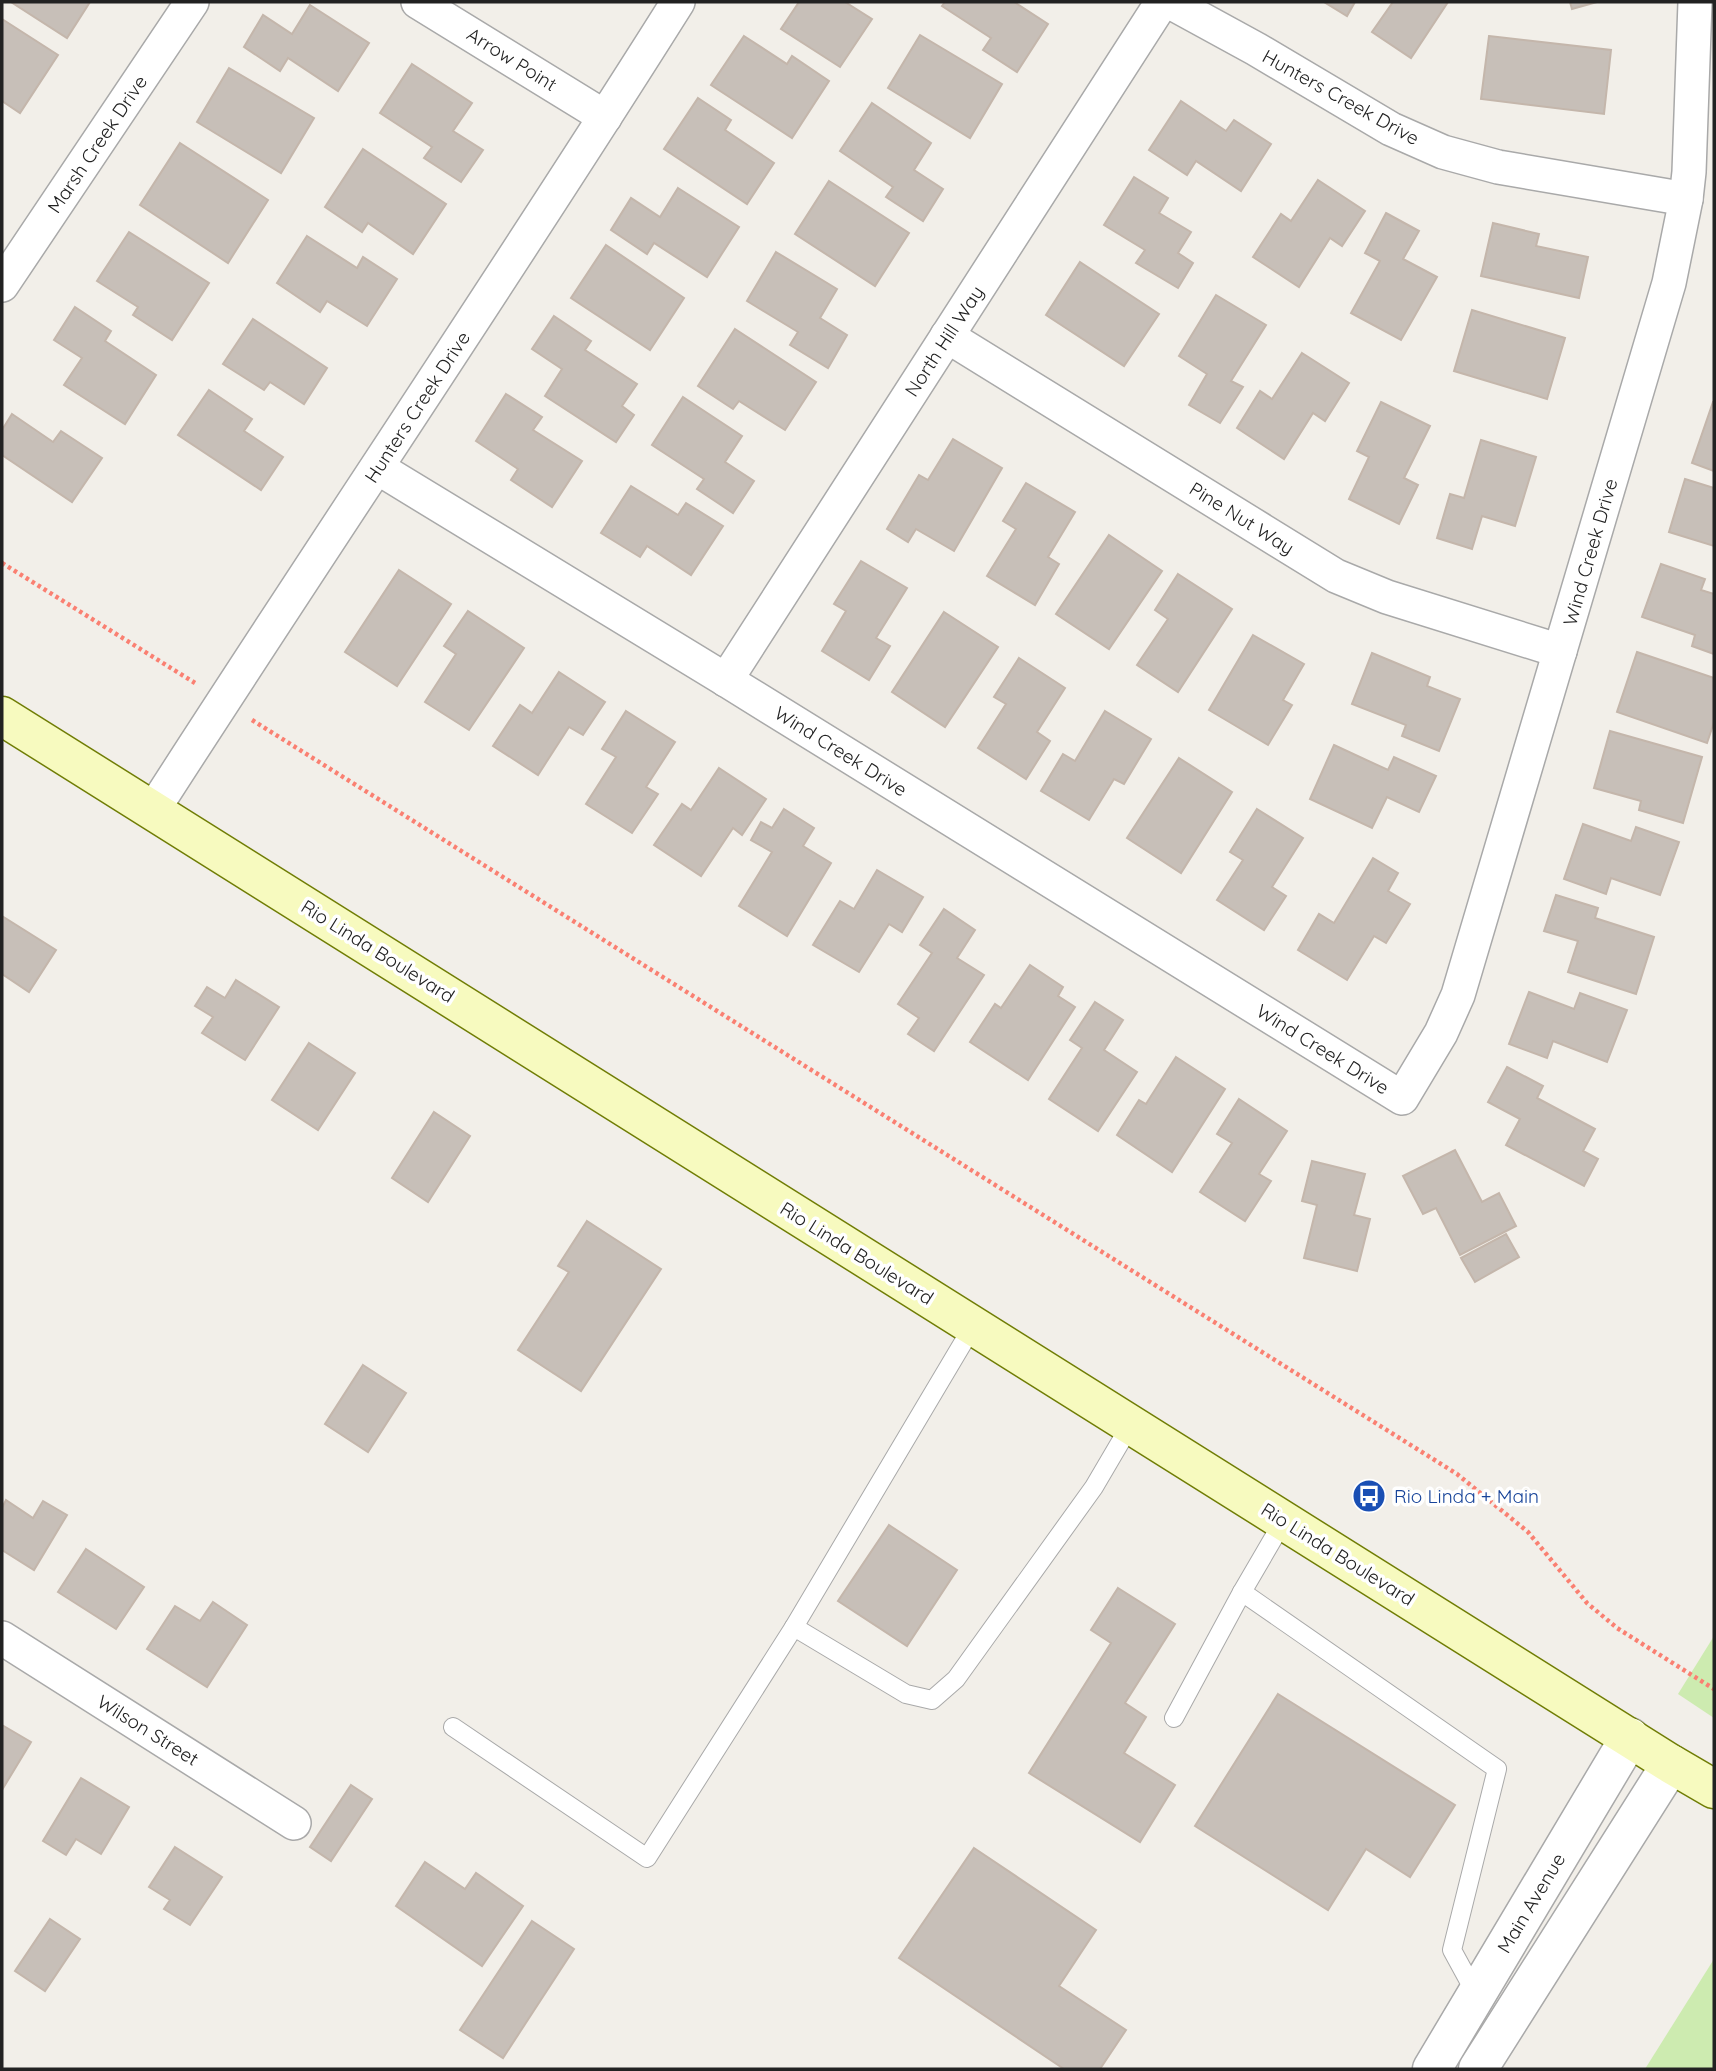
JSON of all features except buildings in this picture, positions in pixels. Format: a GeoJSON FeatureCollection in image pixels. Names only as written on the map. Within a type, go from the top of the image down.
{"type":"FeatureCollection","features":[{"type":"Feature","properties":{"kind":"main road","name":"Rio Linda Boulevard"},"geometry":{"type":"LineString","coordinates":[[2,716],[1714,1789]]}},
{"type":"Feature","properties":{"kind":"street","name":"Marsh Creek Drive"},"geometry":{"type":"LineString","coordinates":[[2,285],[192,2]]}},
{"type":"Feature","properties":{"kind":"street","name":"Arrow Point"},"geometry":{"type":"LineString","coordinates":[[418,2],[605,117]]}},
{"type":"Feature","properties":{"kind":"street","name":"Hunters Creek Drive"},"geometry":{"type":"LineString","coordinates":[[153,810],[378,468],[678,2]]}},
{"type":"Feature","properties":{"kind":"street","name":"North Hill Way"},"geometry":{"type":"LineString","coordinates":[[726,680],[1162,2]]}},
{"type":"Feature","properties":{"kind":"street","name":"Hunters Creek Drive"},"geometry":{"type":"LineString","coordinates":[[1170,2],[1391,129],[1443,152],[1498,167],[1686,199]]}},
{"type":"Feature","properties":{"kind":"street","name":"Wind Creek Drive"},"geometry":{"type":"LineString","coordinates":[[378,468],[1402,1098],[1441,1033],[1458,995],[1669,283],[1689,172],[1695,2]]}},
{"type":"Feature","properties":{"kind":"street","name":"Pine Nut Way"},"geometry":{"type":"LineString","coordinates":[[947,336],[1335,576],[1387,597],[1560,651]]}},
{"type":"Feature","properties":{"kind":"street","name":"Wilson Street"},"geometry":{"type":"LineString","coordinates":[[2,1637],[294,1823]]}},
{"type":"Feature","properties":{"kind":"street","name":"Main Avenue"},"geometry":{"type":"LineString","coordinates":[[1432,2069],[1630,1737]]}},
{"type":"Feature","properties":{"kind":"street"},"geometry":{"type":"LineString","coordinates":[[1478,2069],[1671,1764]]}},
{"type":"Feature","properties":{"kind":"lane"},"geometry":{"type":"LineString","coordinates":[[453,1727],[647,1858],[794,1627],[974,1326]]}},
{"type":"Feature","properties":{"kind":"lane"},"geometry":{"type":"LineString","coordinates":[[794,1627],[906,1694],[932,1700],[956,1679],[1094,1487],[1130,1424]]}},
{"type":"Feature","properties":{"kind":"lane"},"geometry":{"type":"LineString","coordinates":[[1174,1718],[1284,1520]]}},
{"type":"Feature","properties":{"kind":"lane"},"geometry":{"type":"LineString","coordinates":[[1242,1592],[1497,1769],[1452,1950],[1477,1995]]}},
{"type":"Feature","properties":{"kind":"path"},"geometry":{"type":"LineString","coordinates":[[2,563],[195,683]]}},
{"type":"Feature","properties":{"kind":"path"},"geometry":{"type":"LineString","coordinates":[[250,718],[1457,1474],[1528,1532],[1587,1603],[1617,1629],[1714,1689]]}},
{"type":"Feature","properties":{"kind":"green space"},"geometry":{"type":"Polygon","coordinates":[[[1714,1636],[1714,1718],[1678,1694],[1714,1636]]]}},
{"type":"Feature","properties":{"kind":"green space"},"geometry":{"type":"Polygon","coordinates":[[[1714,1959],[1714,2069],[1645,2069],[1714,1959]]]}},
{"type":"Feature","properties":{"kind":"place","name":"Rio Linda + Main"},"geometry":{"type":"Point","coordinates":[1369,1496]}}]}
